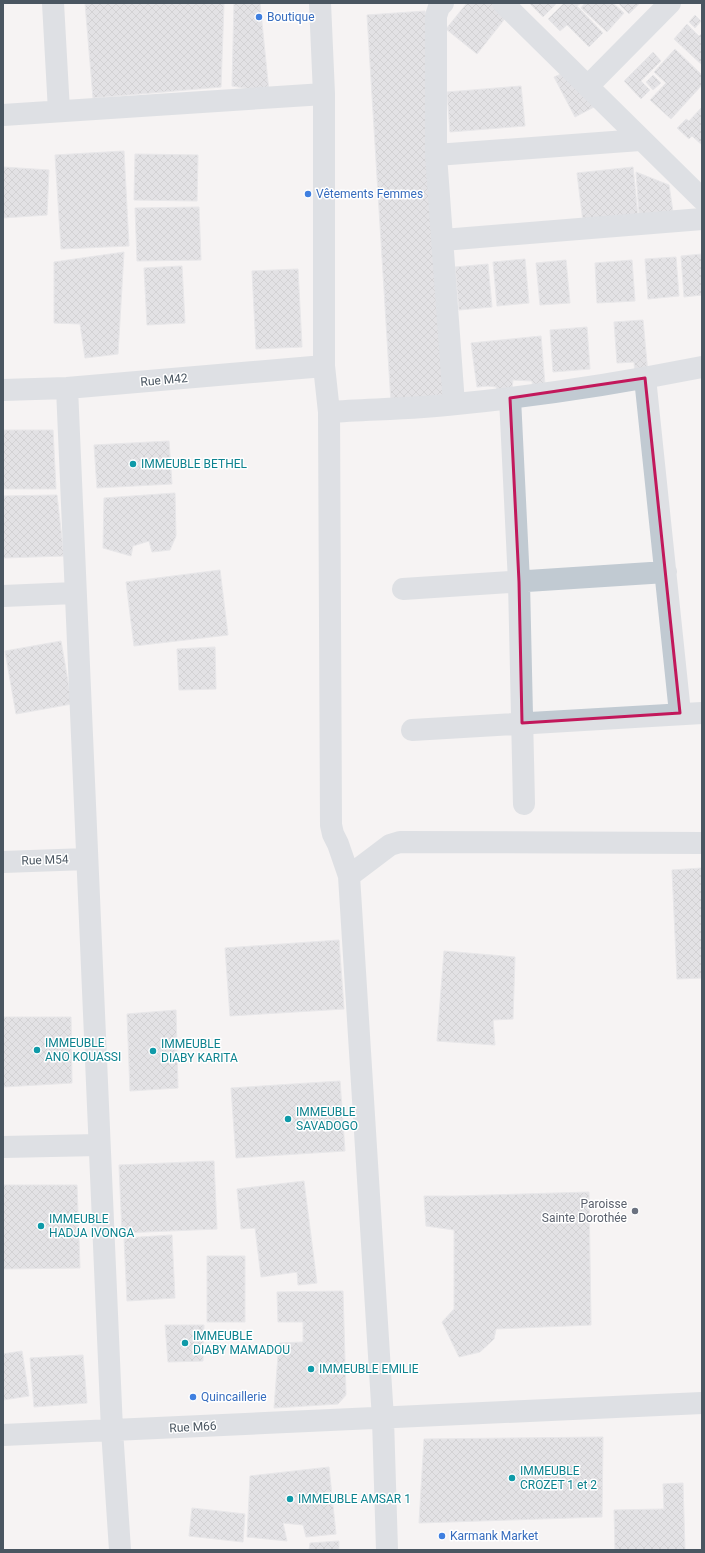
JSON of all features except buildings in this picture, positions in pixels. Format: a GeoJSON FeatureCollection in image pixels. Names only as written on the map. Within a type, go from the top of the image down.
{"type":"FeatureCollection","features":[{"type":"Feature","properties":{"kind":"street"},"geometry":{"type":"LineString","coordinates":[[53,3],[59,111]]}},
{"type":"Feature","properties":{"kind":"street"},"geometry":{"type":"LineString","coordinates":[[320,3],[324,94],[324,366],[329,412],[332,824],[333,834],[349,876],[383,1419],[387,1550]]}},
{"type":"Feature","properties":{"kind":"street"},"geometry":{"type":"LineString","coordinates":[[443,3],[439,7],[436,16],[436,155],[454,404]]}},
{"type":"Feature","properties":{"kind":"street"},"geometry":{"type":"LineString","coordinates":[[502,3],[588,86],[640,140],[702,199]]}},
{"type":"Feature","properties":{"kind":"street"},"geometry":{"type":"LineString","coordinates":[[588,86],[670,3]]}},
{"type":"Feature","properties":{"kind":"street"},"geometry":{"type":"LineString","coordinates":[[3,115],[324,94]]}},
{"type":"Feature","properties":{"kind":"street"},"geometry":{"type":"LineString","coordinates":[[436,155],[640,140]]}},
{"type":"Feature","properties":{"kind":"street"},"geometry":{"type":"LineString","coordinates":[[443,240],[702,218]]}},
{"type":"Feature","properties":{"kind":"street","name":"Rue M42"},"geometry":{"type":"LineString","coordinates":[[3,390],[67,388],[324,366]]}},
{"type":"Feature","properties":{"kind":"street"},"geometry":{"type":"LineString","coordinates":[[329,412],[454,404],[510,398],[645,378],[702,367]]}},
{"type":"Feature","properties":{"kind":"street"},"geometry":{"type":"LineString","coordinates":[[645,378],[680,713]]}},
{"type":"Feature","properties":{"kind":"street"},"geometry":{"type":"LineString","coordinates":[[67,388],[99,1145],[112,1430],[120,1550]]}},
{"type":"Feature","properties":{"kind":"street"},"geometry":{"type":"LineString","coordinates":[[510,398],[519,582],[524,804]]}},
{"type":"Feature","properties":{"kind":"street"},"geometry":{"type":"LineString","coordinates":[[403,589],[666,572]]}},
{"type":"Feature","properties":{"kind":"street"},"geometry":{"type":"LineString","coordinates":[[3,596],[75,593]]}},
{"type":"Feature","properties":{"kind":"street"},"geometry":{"type":"LineString","coordinates":[[412,730],[680,713],[702,713]]}},
{"type":"Feature","properties":{"kind":"street"},"geometry":{"type":"LineString","coordinates":[[349,876],[390,845],[400,842],[702,843]]}},
{"type":"Feature","properties":{"kind":"street","name":"Rue M54"},"geometry":{"type":"LineString","coordinates":[[3,862],[87,859]]}},
{"type":"Feature","properties":{"kind":"street"},"geometry":{"type":"LineString","coordinates":[[3,1147],[99,1145]]}},
{"type":"Feature","properties":{"kind":"street","name":"Rue M66"},"geometry":{"type":"LineString","coordinates":[[3,1435],[702,1404]]}},
{"type":"Feature","properties":{"kind":"highlighted area"},"geometry":{"type":"Polygon","coordinates":[[[645,378],[680,713],[522,723],[519,582],[510,398],[645,378]]]}},
{"type":"Feature","properties":{"kind":"place","name":"Boutique"},"geometry":{"type":"Point","coordinates":[259,17]}},
{"type":"Feature","properties":{"kind":"place","name":"Vêtements Femmes"},"geometry":{"type":"Point","coordinates":[308,194]}},
{"type":"Feature","properties":{"kind":"place","name":"IMMEUBLE BETHEL"},"geometry":{"type":"Point","coordinates":[133,464]}},
{"type":"Feature","properties":{"kind":"place","name":"IMMEUBLE ANO KOUASSI"},"geometry":{"type":"Point","coordinates":[37,1050]}},
{"type":"Feature","properties":{"kind":"place","name":"IMMEUBLE DIABY KARITA"},"geometry":{"type":"Point","coordinates":[153,1051]}},
{"type":"Feature","properties":{"kind":"place","name":"IMMEUBLE SAVADOGO"},"geometry":{"type":"Point","coordinates":[288,1119]}},
{"type":"Feature","properties":{"kind":"place","name":"Paroisse Sainte Dorothée"},"geometry":{"type":"Point","coordinates":[635,1211]}},
{"type":"Feature","properties":{"kind":"place","name":"IMMEUBLE HADJA IVONGA"},"geometry":{"type":"Point","coordinates":[41,1226]}},
{"type":"Feature","properties":{"kind":"place","name":"IMMEUBLE DIABY MAMADOU"},"geometry":{"type":"Point","coordinates":[185,1343]}},
{"type":"Feature","properties":{"kind":"place","name":"IMMEUBLE EMILIE"},"geometry":{"type":"Point","coordinates":[311,1369]}},
{"type":"Feature","properties":{"kind":"place","name":"Quincaillerie"},"geometry":{"type":"Point","coordinates":[193,1397]}},
{"type":"Feature","properties":{"kind":"place","name":"IMMEUBLE CROZET 1 et 2"},"geometry":{"type":"Point","coordinates":[512,1478]}},
{"type":"Feature","properties":{"kind":"place","name":"IMMEUBLE AMSAR 1"},"geometry":{"type":"Point","coordinates":[290,1499]}},
{"type":"Feature","properties":{"kind":"place","name":"Karmank Market"},"geometry":{"type":"Point","coordinates":[442,1536]}}]}
